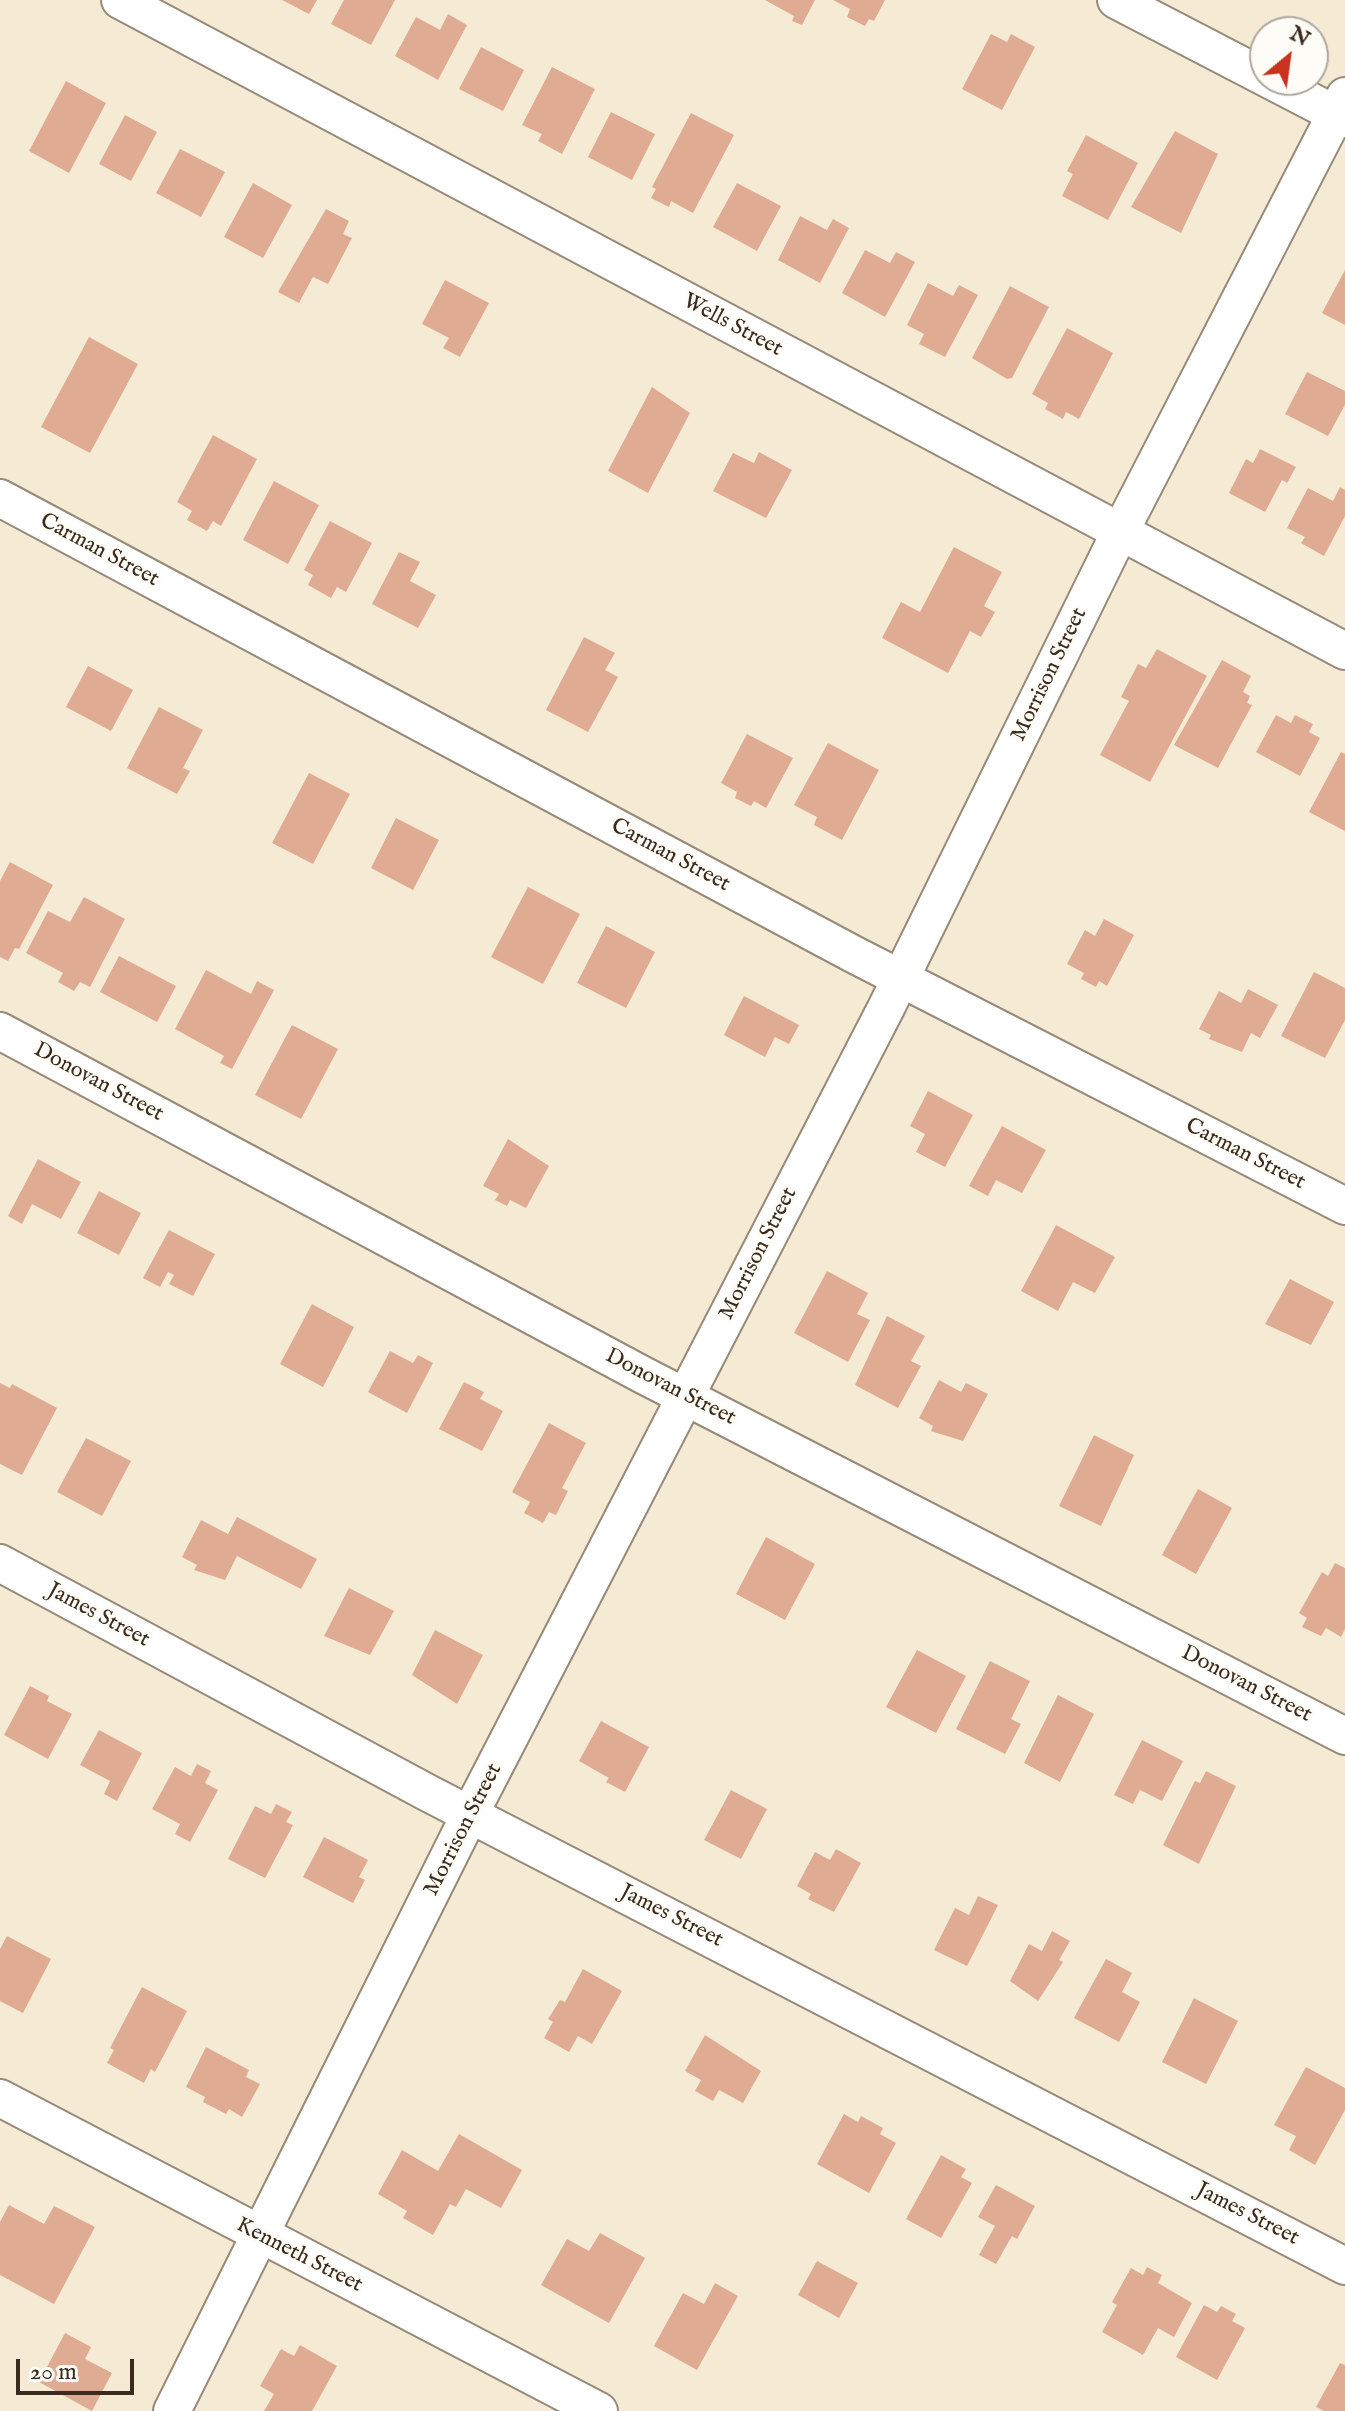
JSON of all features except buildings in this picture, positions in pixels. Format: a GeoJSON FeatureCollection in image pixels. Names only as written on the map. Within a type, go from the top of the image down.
{"type":"FeatureCollection","features":[{"type":"Feature","properties":{"kind":"street","name":"Wells Street"},"geometry":{"type":"LineString","coordinates":[[120,0],[1119,534],[1345,651]]}},
{"type":"Feature","properties":{"kind":"street"},"geometry":{"type":"LineString","coordinates":[[1116,0],[1342,110]]}},
{"type":"Feature","properties":{"kind":"street","name":"Morrison Street"},"geometry":{"type":"LineString","coordinates":[[172,2411],[470,1814],[901,977],[1119,534],[1342,110]]}},
{"type":"Feature","properties":{"kind":"street","name":"Carman Street"},"geometry":{"type":"LineString","coordinates":[[0,498],[901,977],[1345,1206]]}},
{"type":"Feature","properties":{"kind":"street","name":"Donovan Street"},"geometry":{"type":"LineString","coordinates":[[0,1031],[684,1394],[1345,1736]]}},
{"type":"Feature","properties":{"kind":"street","name":"James Street"},"geometry":{"type":"LineString","coordinates":[[0,1563],[470,1814],[1345,2266]]}},
{"type":"Feature","properties":{"kind":"street","name":"Kenneth Street"},"geometry":{"type":"LineString","coordinates":[[0,2098],[599,2411]]}}]}
